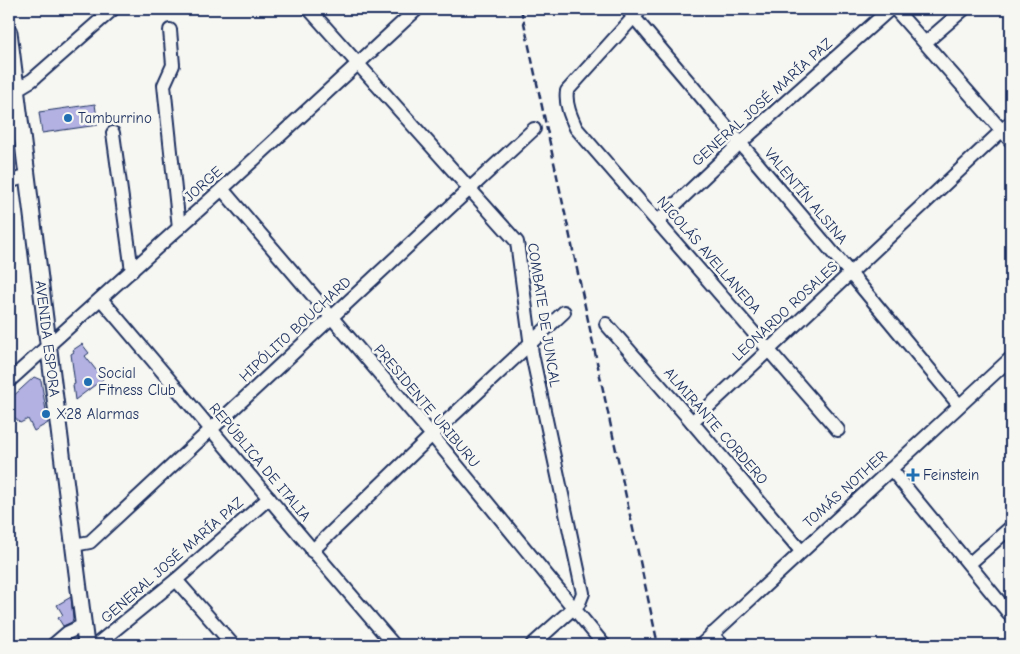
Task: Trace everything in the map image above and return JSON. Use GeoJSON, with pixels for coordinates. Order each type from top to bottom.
{"type":"FeatureCollection","features":[{"type":"Feature","properties":{"kind":"main road","name":"AVENIDA ESPORA"},"geometry":{"type":"LineString","coordinates":[[9,32],[86,645]]}},
{"type":"Feature","properties":{"kind":"street"},"geometry":{"type":"LineString","coordinates":[[17,89],[32,80],[112,9]]}},
{"type":"Feature","properties":{"kind":"street","name":"COMBATE DE JUNCAL"},"geometry":{"type":"LineString","coordinates":[[309,9],[518,242],[532,354],[583,593],[582,599],[574,608]]}},
{"type":"Feature","properties":{"kind":"street","name":"JORGE"},"geometry":{"type":"LineString","coordinates":[[9,381],[222,189],[417,9]]}},
{"type":"Feature","properties":{"kind":"street","name":"GENERAL JOSÉ MARÍA PAZ"},"geometry":{"type":"LineString","coordinates":[[658,221],[740,143],[890,9]]}},
{"type":"Feature","properties":{"kind":"street"},"geometry":{"type":"LineString","coordinates":[[895,9],[1007,126],[1011,141]]}},
{"type":"Feature","properties":{"kind":"street"},"geometry":{"type":"LineString","coordinates":[[926,42],[964,9]]}},
{"type":"Feature","properties":{"kind":"street","name":"VALENTÍN ALSINA"},"geometry":{"type":"LineString","coordinates":[[634,11],[740,143],[959,406]]}},
{"type":"Feature","properties":{"kind":"street","name":"NICOLÁS AVELLANEDA"},"geometry":{"type":"LineString","coordinates":[[634,11],[567,92],[567,102],[576,128],[769,348],[838,430]]}},
{"type":"Feature","properties":{"kind":"street"},"geometry":{"type":"LineString","coordinates":[[170,30],[173,65],[164,85],[179,228]]}},
{"type":"Feature","properties":{"kind":"street","name":"LEONARDO ROSALES"},"geometry":{"type":"LineString","coordinates":[[692,422],[1007,126]]}},
{"type":"Feature","properties":{"kind":"street","name":"HIPÓLITO BOUCHARD"},"geometry":{"type":"LineString","coordinates":[[74,545],[90,542],[534,129]]}},
{"type":"Feature","properties":{"kind":"street"},"geometry":{"type":"LineString","coordinates":[[113,133],[132,271]]}},
{"type":"Feature","properties":{"kind":"street"},"geometry":{"type":"LineString","coordinates":[[9,182],[27,176]]}},
{"type":"Feature","properties":{"kind":"street","name":"PRESIDENTE URIBURU"},"geometry":{"type":"LineString","coordinates":[[222,189],[330,318],[432,435],[604,645]]}},
{"type":"Feature","properties":{"kind":"street","name":"REPÚBLICA DE ITALIA"},"geometry":{"type":"LineString","coordinates":[[101,299],[312,551],[394,645]]}},
{"type":"Feature","properties":{"kind":"street"},"geometry":{"type":"LineString","coordinates":[[312,551],[432,435],[564,312]]}},
{"type":"Feature","properties":{"kind":"street","name":"ALMIRANTE CORDERO"},"geometry":{"type":"LineString","coordinates":[[606,324],[801,551]]}},
{"type":"Feature","properties":{"kind":"street","name":"TOMÁS NOTHER"},"geometry":{"type":"LineString","coordinates":[[701,645],[959,406],[1010,362]]}},
{"type":"Feature","properties":{"kind":"street"},"geometry":{"type":"LineString","coordinates":[[892,469],[1011,616]]}},
{"type":"Feature","properties":{"kind":"street","name":"GENERAL JOSÉ MARÍA PAZ"},"geometry":{"type":"LineString","coordinates":[[96,645],[176,580],[269,498]]}},
{"type":"Feature","properties":{"kind":"street"},"geometry":{"type":"LineString","coordinates":[[969,564],[1011,527]]}},
{"type":"Feature","properties":{"kind":"street"},"geometry":{"type":"LineString","coordinates":[[176,580],[233,645]]}},
{"type":"Feature","properties":{"kind":"street"},"geometry":{"type":"LineString","coordinates":[[532,645],[574,608]]}},
{"type":"Feature","properties":{"kind":"street"},"geometry":{"type":"LineString","coordinates":[[52,645],[66,633],[84,626]]}},
{"type":"Feature","properties":{"kind":"street"},"geometry":{"type":"LineString","coordinates":[[712,634],[722,645]]}},
{"type":"Feature","properties":{"kind":"building","name":"Tamburrino"},"geometry":{"type":"Polygon","coordinates":[[[95,104],[98,125],[42,133],[39,112],[95,104]]]}},
{"type":"Feature","properties":{"kind":"building"},"geometry":{"type":"Polygon","coordinates":[[[82,344],[89,353],[85,356],[103,379],[75,400],[71,354],[74,352],[73,350],[82,344]]]}},
{"type":"Feature","properties":{"kind":"building"},"geometry":{"type":"Polygon","coordinates":[[[34,377],[41,380],[48,423],[34,431],[28,419],[20,423],[9,411],[9,400],[34,377]]]}},
{"type":"Feature","properties":{"kind":"building"},"geometry":{"type":"Polygon","coordinates":[[[71,597],[72,622],[63,626],[58,618],[63,615],[57,605],[71,597]]]}},
{"type":"Feature","properties":{"kind":"railway"},"geometry":{"type":"LineString","coordinates":[[521,9],[658,645]]}},
{"type":"Feature","properties":{"kind":"place","name":"Tamburrino"},"geometry":{"type":"Point","coordinates":[68,118]}},
{"type":"Feature","properties":{"kind":"place","name":"Social Fitness Club"},"geometry":{"type":"Point","coordinates":[88,382]}},
{"type":"Feature","properties":{"kind":"place","name":"X28 Alarmas"},"geometry":{"type":"Point","coordinates":[46,414]}},
{"type":"Feature","properties":{"kind":"place","name":"Feinstein"},"geometry":{"type":"Point","coordinates":[913,475]}}]}
